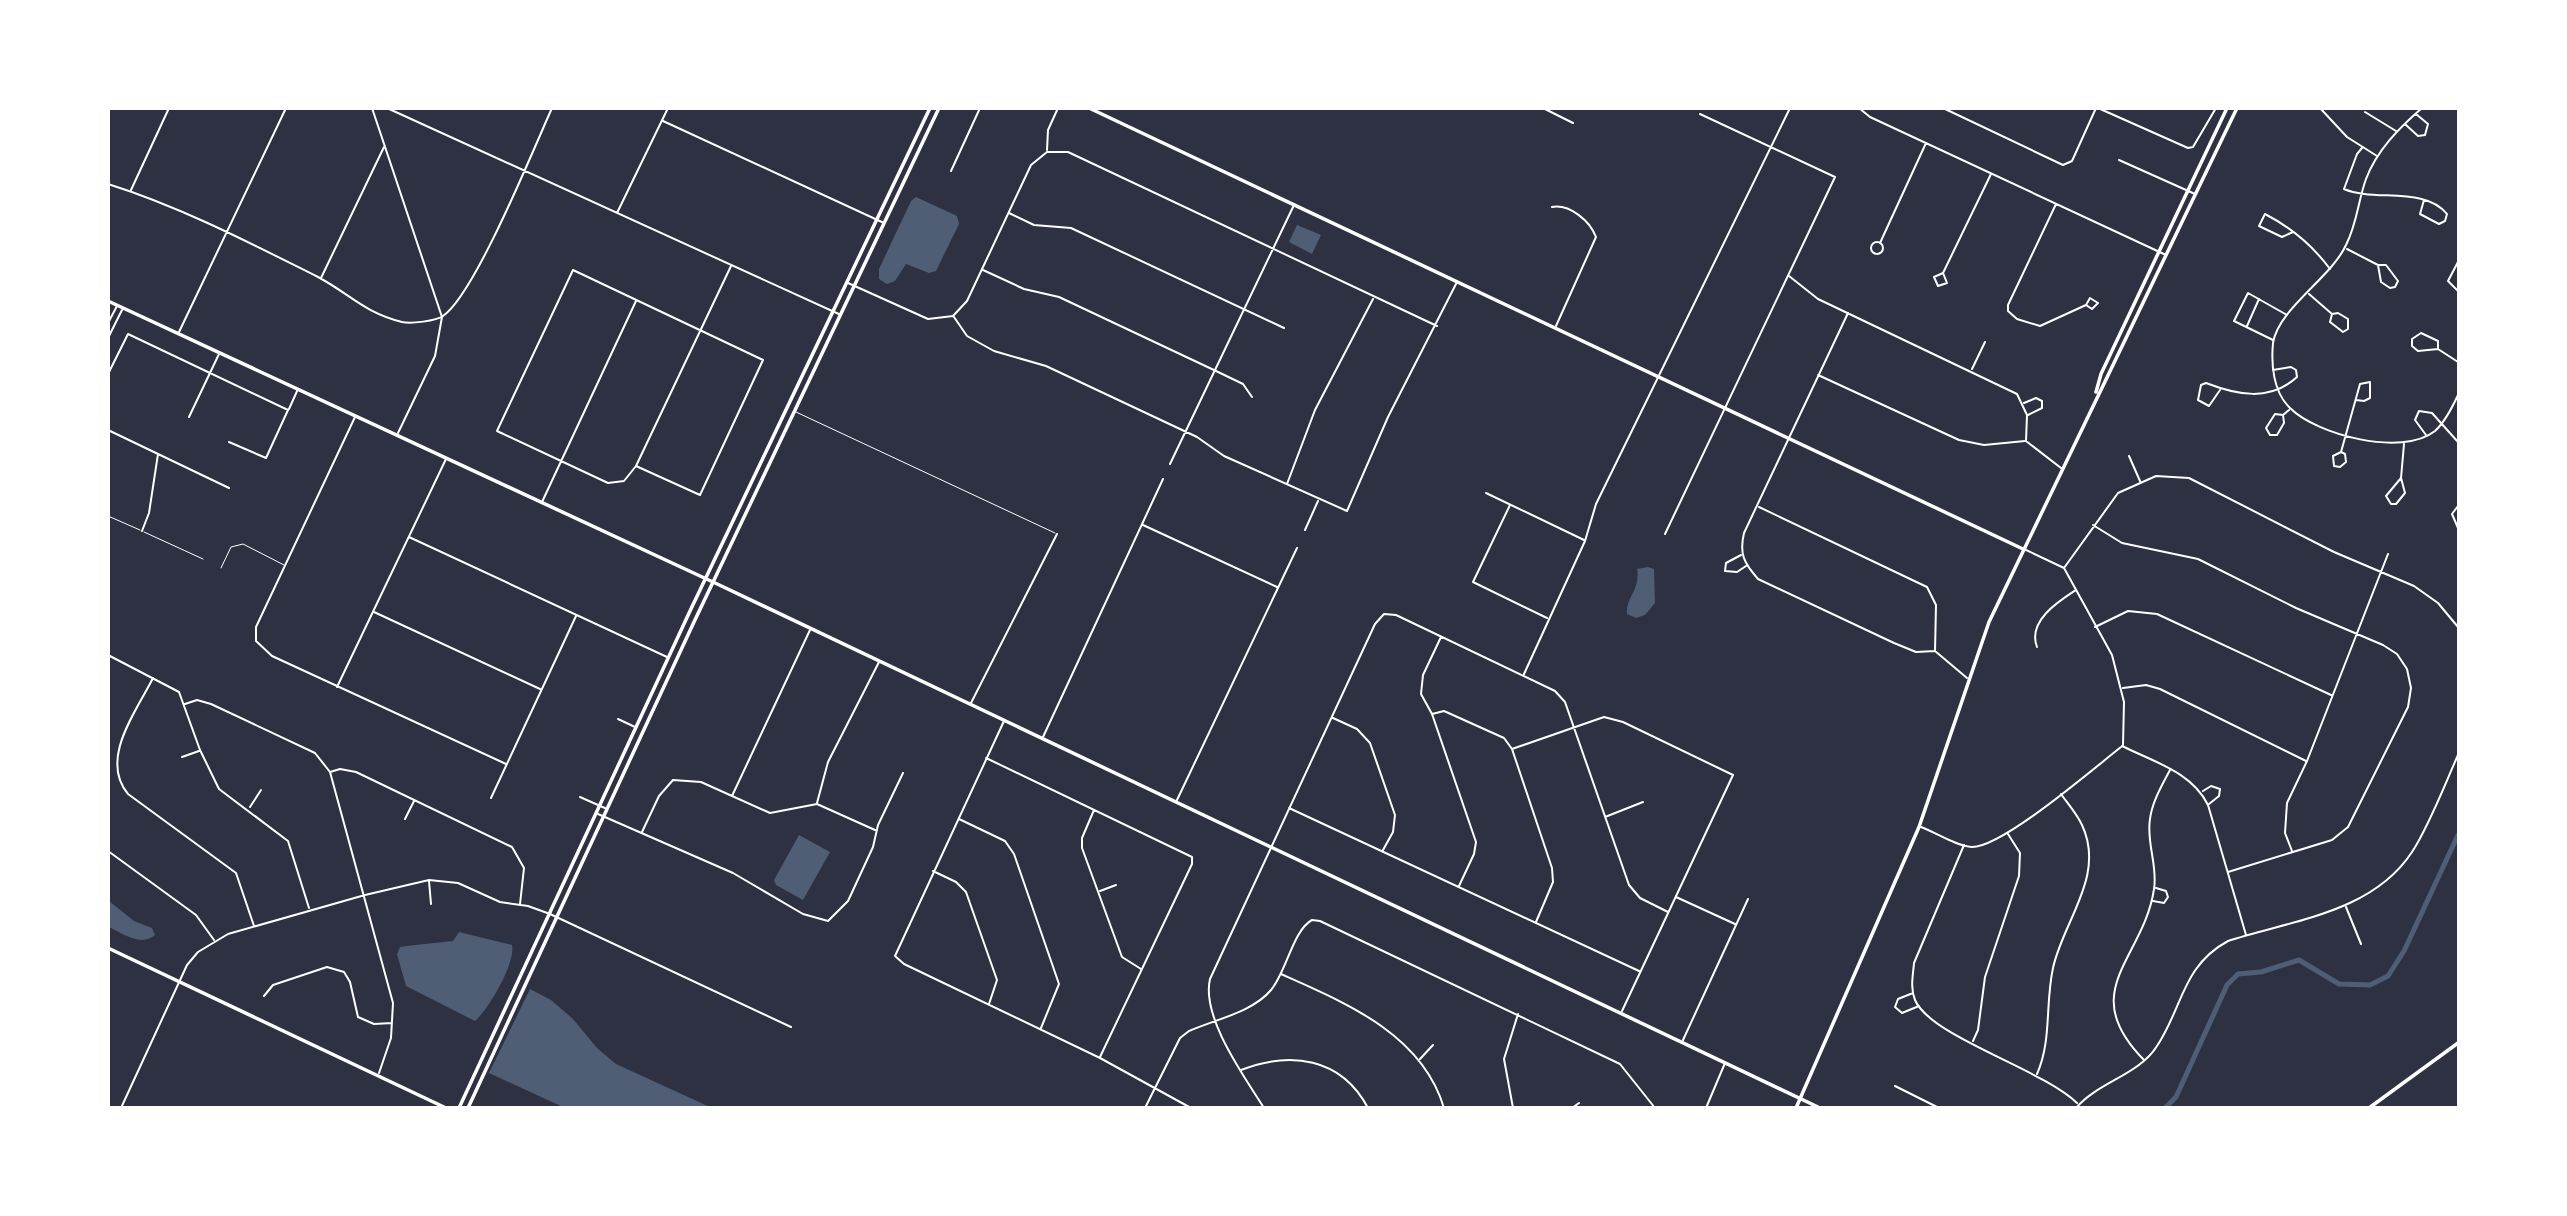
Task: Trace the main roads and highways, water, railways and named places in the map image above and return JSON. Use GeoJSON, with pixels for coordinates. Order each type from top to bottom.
{"type":"FeatureCollection","features":[{"type":"Feature","properties":{"kind":"main road"},"geometry":{"type":"LineString","coordinates":[[458,1108],[668,657],[930,108]]}},
{"type":"Feature","properties":{"kind":"main road"},"geometry":{"type":"LineString","coordinates":[[468,1108],[713,582],[939,108]]}},
{"type":"Feature","properties":{"kind":"main road"},"geometry":{"type":"LineString","coordinates":[[1090,108],[2023,548]]}},
{"type":"Feature","properties":{"kind":"main road"},"geometry":{"type":"LineString","coordinates":[[1796,1108],[1919,827],[1989,622],[2095,397],[2101,374],[2227,108]]}},
{"type":"Feature","properties":{"kind":"main road"},"geometry":{"type":"LineString","coordinates":[[2095,397],[2109,377],[2237,108]]}},
{"type":"Feature","properties":{"kind":"main road"},"geometry":{"type":"LineString","coordinates":[[108,301],[713,582],[1622,1011],[1820,1108]]}},
{"type":"Feature","properties":{"kind":"main road"},"geometry":{"type":"LineString","coordinates":[[108,948],[446,1108]]}},
{"type":"Feature","properties":{"kind":"main road"},"geometry":{"type":"LineString","coordinates":[[2369,1108],[2459,1042]]}},
{"type":"Feature","properties":{"kind":"water"},"geometry":{"type":"Polygon","coordinates":[[[916,197],[957,216],[959,224],[936,271],[929,273],[906,264],[895,281],[887,284],[879,279],[879,269],[911,201],[916,197]]]}},
{"type":"Feature","properties":{"kind":"water"},"geometry":{"type":"Polygon","coordinates":[[[1297,225],[1321,235],[1312,254],[1289,242],[1297,225]]]}},
{"type":"Feature","properties":{"kind":"water"},"geometry":{"type":"Polygon","coordinates":[[[1637,569],[1654,569],[1655,603],[1645,615],[1636,618],[1627,614],[1628,603],[1637,582],[1637,569]]]}},
{"type":"Feature","properties":{"kind":"water"},"geometry":{"type":"Polygon","coordinates":[[[799,835],[830,852],[803,900],[776,885],[774,880],[799,835]]]}},
{"type":"Feature","properties":{"kind":"water"},"geometry":{"type":"Polygon","coordinates":[[[109,901],[134,921],[152,928],[155,935],[138,940],[109,927],[109,901]]]}},
{"type":"Feature","properties":{"kind":"water"},"geometry":{"type":"Polygon","coordinates":[[[459,932],[512,945],[510,962],[500,985],[475,1021],[406,986],[397,954],[400,947],[453,941],[459,932]]]}},
{"type":"Feature","properties":{"kind":"water"},"geometry":{"type":"Polygon","coordinates":[[[530,989],[551,1000],[573,1019],[597,1048],[616,1064],[710,1107],[563,1107],[489,1073],[530,989]]]}},
{"type":"Feature","properties":{"kind":"waterway"},"geometry":{"type":"LineString","coordinates":[[2165,1108],[2176,1097],[2227,985],[2238,974],[2261,972],[2299,960],[2339,984],[2370,985],[2388,976],[2404,951],[2458,835]]}}]}
